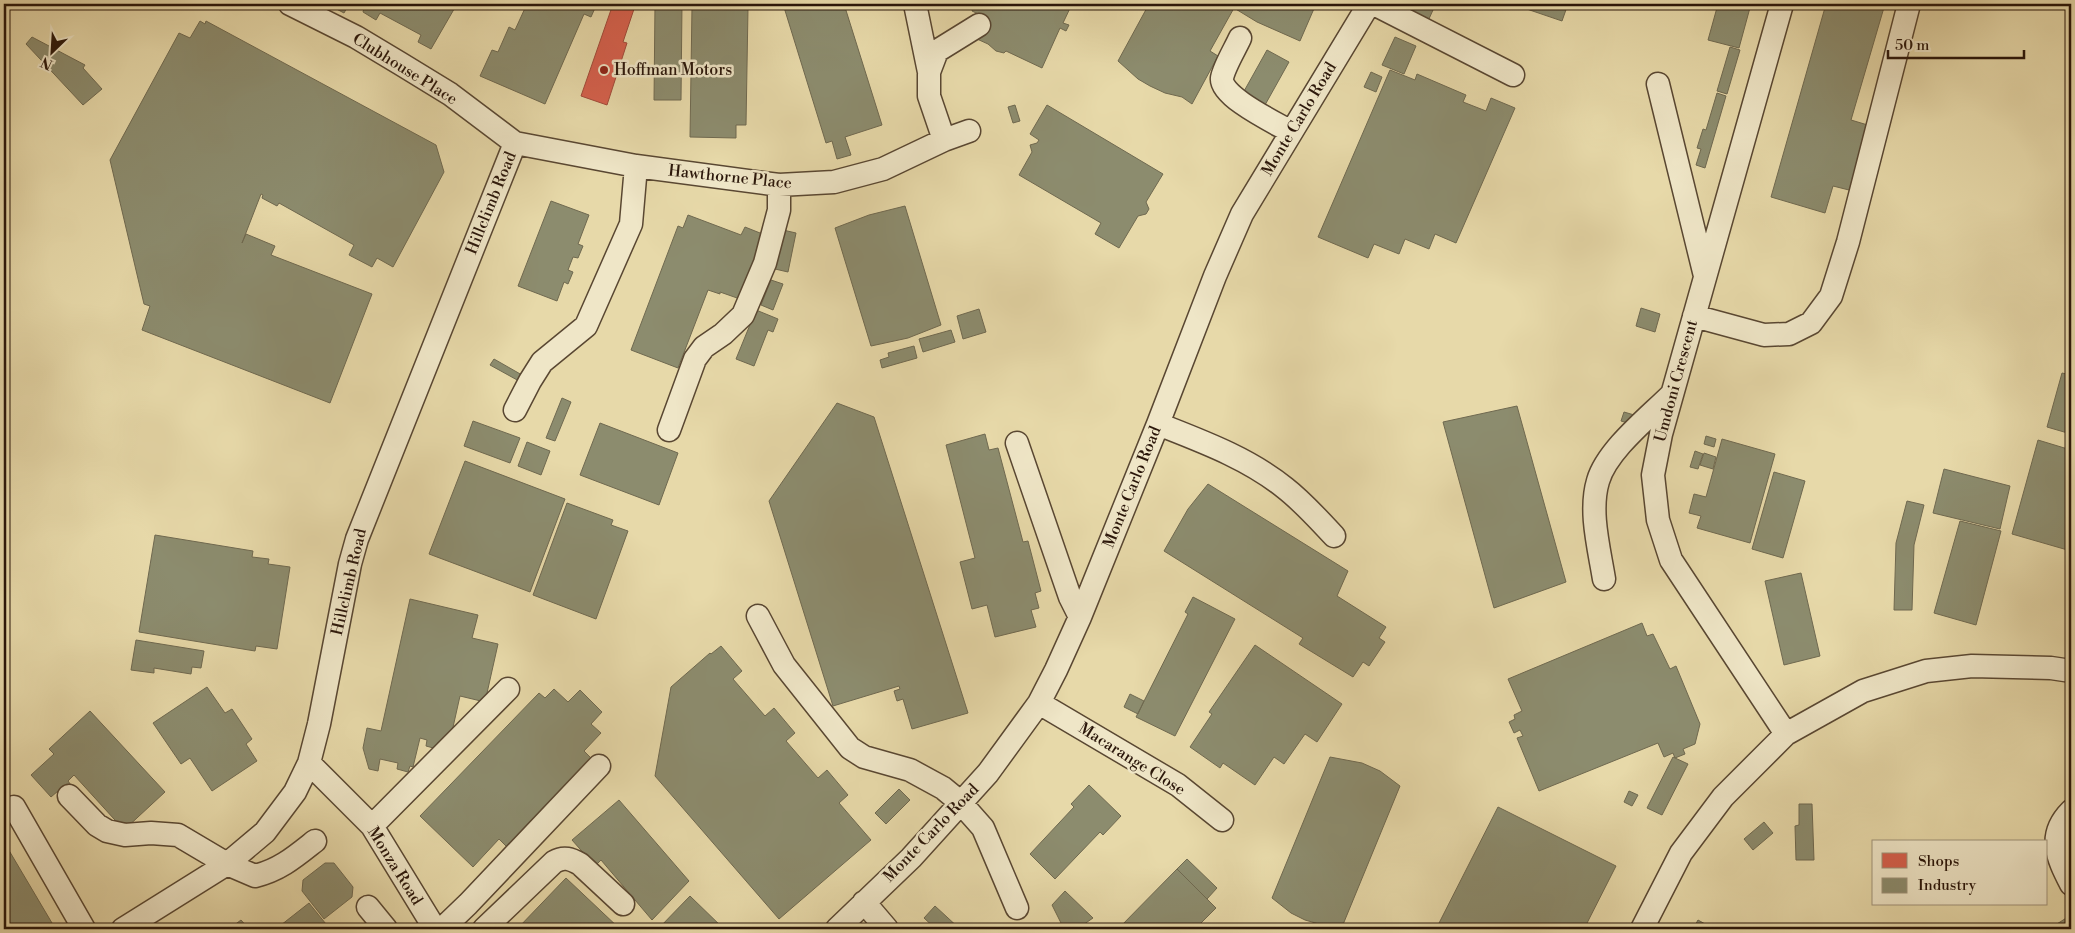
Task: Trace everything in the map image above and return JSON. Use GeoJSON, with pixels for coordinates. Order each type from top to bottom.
{"type":"FeatureCollection","features":[{"type":"Feature","properties":{"kind":"street","name":"Clubhouse Place"},"geometry":{"type":"LineString","coordinates":[[290,4],[401,64],[450,94],[515,143]]}},
{"type":"Feature","properties":{"kind":"street"},"geometry":{"type":"LineString","coordinates":[[915,4],[929,72],[929,96],[944,140]]}},
{"type":"Feature","properties":{"kind":"street","name":"Monte Carlo Road"},"geometry":{"type":"LineString","coordinates":[[837,929],[911,858],[988,773],[1039,703],[1080,617],[1215,276],[1242,214],[1369,4]]}},
{"type":"Feature","properties":{"kind":"street"},"geometry":{"type":"LineString","coordinates":[[1374,4],[1513,75]]}},
{"type":"Feature","properties":{"kind":"street","name":"Umdoni Crescent"},"geometry":{"type":"LineString","coordinates":[[1782,4],[1672,393],[1661,434],[1654,475],[1658,520],[1671,560],[1786,734]]}},
{"type":"Feature","properties":{"kind":"street"},"geometry":{"type":"LineString","coordinates":[[1694,316],[1764,335],[1789,334],[1811,322],[1831,296],[1848,242],[1909,4]]}},
{"type":"Feature","properties":{"kind":"street"},"geometry":{"type":"LineString","coordinates":[[929,72],[937,51],[979,25]]}},
{"type":"Feature","properties":{"kind":"street"},"geometry":{"type":"LineString","coordinates":[[1240,38],[1222,78],[1224,88],[1244,105],[1291,132]]}},
{"type":"Feature","properties":{"kind":"street"},"geometry":{"type":"LineString","coordinates":[[1658,84],[1705,277]]}},
{"type":"Feature","properties":{"kind":"street","name":"Hawthorne Place"},"geometry":{"type":"LineString","coordinates":[[515,143],[636,166],[779,185],[834,182],[883,169],[944,140],[969,131]]}},
{"type":"Feature","properties":{"kind":"street","name":"Hillclimb Road"},"geometry":{"type":"LineString","coordinates":[[123,929],[227,864],[265,832],[296,792],[309,762],[333,659],[350,564],[357,539],[515,143]]}},
{"type":"Feature","properties":{"kind":"street"},"geometry":{"type":"LineString","coordinates":[[514,410],[542,362],[586,326],[631,224],[636,166]]}},
{"type":"Feature","properties":{"kind":"street"},"geometry":{"type":"LineString","coordinates":[[669,430],[695,359],[704,347],[723,334],[743,315],[765,263],[779,210],[779,185]]}},
{"type":"Feature","properties":{"kind":"street"},"geometry":{"type":"LineString","coordinates":[[1604,579],[1596,520],[1598,482],[1603,468],[1614,451],[1672,393]]}},
{"type":"Feature","properties":{"kind":"street"},"geometry":{"type":"LineString","coordinates":[[1158,424],[1216,448],[1261,471],[1284,487],[1302,503],[1334,536]]}},
{"type":"Feature","properties":{"kind":"street"},"geometry":{"type":"LineString","coordinates":[[1017,443],[1070,597],[1080,617]]}},
{"type":"Feature","properties":{"kind":"street"},"geometry":{"type":"LineString","coordinates":[[758,616],[784,666],[850,748],[864,757],[910,770],[943,788],[960,802],[983,828],[1017,908]]}},
{"type":"Feature","properties":{"kind":"street"},"geometry":{"type":"LineString","coordinates":[[1642,929],[1681,853],[1723,797],[1786,734],[1863,691],[1926,671],[1972,666],[2051,668],[2071,672]]}},
{"type":"Feature","properties":{"kind":"street"},"geometry":{"type":"LineString","coordinates":[[372,826],[508,689]]}},
{"type":"Feature","properties":{"kind":"street","name":"Macarange Close"},"geometry":{"type":"LineString","coordinates":[[1039,703],[1178,785],[1222,820]]}},
{"type":"Feature","properties":{"kind":"street","name":"Monza Road"},"geometry":{"type":"LineString","coordinates":[[309,762],[372,826],[435,929]]}},
{"type":"Feature","properties":{"kind":"street"},"geometry":{"type":"LineString","coordinates":[[442,929],[599,766]]}},
{"type":"Feature","properties":{"kind":"street"},"geometry":{"type":"LineString","coordinates":[[69,796],[96,825],[107,832],[125,835],[150,833],[178,834],[227,864],[255,876],[266,874],[287,864],[315,841]]}},
{"type":"Feature","properties":{"kind":"street"},"geometry":{"type":"LineString","coordinates":[[14,807],[84,929]]}},
{"type":"Feature","properties":{"kind":"street"},"geometry":{"type":"LineString","coordinates":[[2071,811],[2061,820],[2056,843],[2057,855],[2071,884]]}},
{"type":"Feature","properties":{"kind":"street"},"geometry":{"type":"LineString","coordinates":[[484,929],[554,862],[564,858],[580,864],[623,904]]}},
{"type":"Feature","properties":{"kind":"street"},"geometry":{"type":"LineString","coordinates":[[864,902],[887,929]]}},
{"type":"Feature","properties":{"kind":"street"},"geometry":{"type":"LineString","coordinates":[[368,907],[386,929]]}},
{"type":"Feature","properties":{"kind":"building: Shops","name":"Hoffman Motors"},"geometry":{"type":"Polygon","coordinates":[[[613,4],[635,6],[623,42],[627,43],[607,105],[581,96],[613,4]]]}},
{"type":"Feature","properties":{"kind":"building: Industry"},"geometry":{"type":"Polygon","coordinates":[[[327,4],[349,4],[344,13],[327,4]]]}},
{"type":"Feature","properties":{"kind":"building: Industry"},"geometry":{"type":"Polygon","coordinates":[[[365,4],[457,4],[431,49],[418,42],[421,35],[380,13],[376,20],[363,12],[365,4]]]}},
{"type":"Feature","properties":{"kind":"building: Industry"},"geometry":{"type":"Polygon","coordinates":[[[532,4],[589,4],[595,8],[591,17],[584,14],[545,104],[480,76],[492,50],[498,52],[509,27],[515,30],[526,6],[531,8],[532,4]]]}},
{"type":"Feature","properties":{"kind":"building: Industry"},"geometry":{"type":"Polygon","coordinates":[[[655,4],[682,4],[681,100],[654,100],[655,4]]]}},
{"type":"Feature","properties":{"kind":"building: Industry"},"geometry":{"type":"Polygon","coordinates":[[[783,4],[844,4],[882,125],[845,137],[851,155],[837,159],[832,141],[826,143],[783,4]]]}},
{"type":"Feature","properties":{"kind":"building: Industry"},"geometry":{"type":"Polygon","coordinates":[[[965,4],[1072,4],[1063,23],[1069,25],[1066,31],[1060,28],[1042,68],[1006,51],[1004,53],[996,51],[988,44],[977,39],[987,18],[972,11],[973,8],[965,4]]]}},
{"type":"Feature","properties":{"kind":"building: Industry"},"geometry":{"type":"Polygon","coordinates":[[[1149,4],[1316,4],[1300,41],[1257,22],[1234,8],[1210,51],[1218,56],[1192,104],[1182,97],[1165,93],[1150,86],[1138,79],[1118,61],[1149,4]]]}},
{"type":"Feature","properties":{"kind":"building: Industry"},"geometry":{"type":"Polygon","coordinates":[[[1408,4],[1419,4],[1433,10],[1428,21],[1405,11],[1408,4]]]}},
{"type":"Feature","properties":{"kind":"building: Industry"},"geometry":{"type":"Polygon","coordinates":[[[1512,4],[1568,4],[1562,21],[1512,4]]]}},
{"type":"Feature","properties":{"kind":"building: Industry"},"geometry":{"type":"Polygon","coordinates":[[[1718,4],[1751,4],[1739,48],[1708,40],[1718,4]]]}},
{"type":"Feature","properties":{"kind":"building: Industry"},"geometry":{"type":"Polygon","coordinates":[[[1826,4],[1885,4],[1851,120],[1871,126],[1853,191],[1833,186],[1825,213],[1771,197],[1826,4]]]}},
{"type":"Feature","properties":{"kind":"building: Industry"},"geometry":{"type":"Polygon","coordinates":[[[692,7],[748,8],[746,125],[736,125],[736,138],[690,137],[692,7]]]}},
{"type":"Feature","properties":{"kind":"building: Industry"},"geometry":{"type":"Polygon","coordinates":[[[200,21],[205,24],[206,21],[436,145],[444,172],[393,267],[377,258],[372,267],[349,255],[354,245],[279,203],[277,206],[262,198],[263,195],[261,194],[242,243],[246,234],[275,246],[271,255],[372,294],[330,403],[142,330],[150,306],[144,304],[110,160],[179,33],[190,38],[200,21]]]}},
{"type":"Feature","properties":{"kind":"building: Industry"},"geometry":{"type":"Polygon","coordinates":[[[32,37],[85,65],[83,68],[102,89],[83,105],[26,44],[32,37]]]}},
{"type":"Feature","properties":{"kind":"building: Industry"},"geometry":{"type":"Polygon","coordinates":[[[1395,37],[1416,46],[1404,74],[1382,65],[1395,37]]]}},
{"type":"Feature","properties":{"kind":"building: Industry"},"geometry":{"type":"Polygon","coordinates":[[[1730,47],[1740,50],[1727,94],[1717,91],[1730,47]]]}},
{"type":"Feature","properties":{"kind":"building: Industry"},"geometry":{"type":"Polygon","coordinates":[[[1267,50],[1289,62],[1265,105],[1243,93],[1267,50]]]}},
{"type":"Feature","properties":{"kind":"building: Industry"},"geometry":{"type":"Polygon","coordinates":[[[1390,70],[1415,80],[1417,74],[1466,95],[1463,102],[1486,111],[1491,98],[1515,108],[1456,243],[1435,234],[1429,249],[1405,239],[1399,254],[1374,244],[1368,258],[1318,237],[1390,70]]]}},
{"type":"Feature","properties":{"kind":"building: Industry"},"geometry":{"type":"Polygon","coordinates":[[[1371,72],[1382,77],[1376,92],[1364,87],[1371,72]]]}},
{"type":"Feature","properties":{"kind":"building: Industry"},"geometry":{"type":"Polygon","coordinates":[[[1717,93],[1726,96],[1705,168],[1696,165],[1701,149],[1697,148],[1703,129],[1706,130],[1717,93]]]}},
{"type":"Feature","properties":{"kind":"building: Industry"},"geometry":{"type":"Polygon","coordinates":[[[1015,105],[1020,121],[1013,123],[1008,107],[1015,105]]]}},
{"type":"Feature","properties":{"kind":"building: Industry"},"geometry":{"type":"Polygon","coordinates":[[[1047,105],[1163,174],[1146,202],[1149,209],[1146,214],[1138,216],[1119,248],[1095,234],[1101,223],[1019,175],[1032,152],[1030,145],[1037,143],[1039,140],[1030,134],[1047,105]]]}},
{"type":"Feature","properties":{"kind":"building: Industry"},"geometry":{"type":"Polygon","coordinates":[[[551,201],[589,215],[578,244],[583,246],[578,258],[573,257],[568,270],[573,272],[568,284],[564,282],[557,301],[518,286],[551,201]]]}},
{"type":"Feature","properties":{"kind":"building: Industry"},"geometry":{"type":"Polygon","coordinates":[[[905,206],[941,325],[908,338],[871,346],[835,228],[869,215],[905,206]]]}},
{"type":"Feature","properties":{"kind":"building: Industry"},"geometry":{"type":"Polygon","coordinates":[[[688,215],[741,235],[745,227],[765,235],[740,299],[708,290],[678,368],[631,350],[678,226],[683,228],[688,215]]]}},
{"type":"Feature","properties":{"kind":"building: Industry"},"geometry":{"type":"Polygon","coordinates":[[[783,230],[796,233],[788,272],[775,269],[783,230]]]}},
{"type":"Feature","properties":{"kind":"building: Industry"},"geometry":{"type":"Polygon","coordinates":[[[771,280],[783,284],[773,310],[761,305],[771,280]]]}},
{"type":"Feature","properties":{"kind":"building: Industry"},"geometry":{"type":"Polygon","coordinates":[[[1641,308],[1660,314],[1655,332],[1636,326],[1641,308]]]}},
{"type":"Feature","properties":{"kind":"building: Industry"},"geometry":{"type":"Polygon","coordinates":[[[979,309],[986,332],[963,339],[957,316],[979,309]]]}},
{"type":"Feature","properties":{"kind":"building: Industry"},"geometry":{"type":"Polygon","coordinates":[[[756,310],[778,319],[773,332],[768,330],[754,366],[736,359],[756,310]]]}},
{"type":"Feature","properties":{"kind":"building: Industry"},"geometry":{"type":"Polygon","coordinates":[[[951,330],[955,342],[923,352],[919,339],[951,330]]]}},
{"type":"Feature","properties":{"kind":"building: Industry"},"geometry":{"type":"Polygon","coordinates":[[[914,346],[917,358],[882,368],[880,360],[889,357],[888,353],[914,346]]]}},
{"type":"Feature","properties":{"kind":"building: Industry"},"geometry":{"type":"Polygon","coordinates":[[[494,359],[522,375],[519,381],[490,365],[494,359]]]}},
{"type":"Feature","properties":{"kind":"building: Industry"},"geometry":{"type":"Polygon","coordinates":[[[2062,373],[2071,375],[2071,434],[2047,427],[2062,373]]]}},
{"type":"Feature","properties":{"kind":"building: Industry"},"geometry":{"type":"Polygon","coordinates":[[[562,398],[571,402],[555,441],[546,438],[562,398]]]}},
{"type":"Feature","properties":{"kind":"building: Industry"},"geometry":{"type":"Polygon","coordinates":[[[837,403],[874,417],[968,713],[912,729],[903,699],[897,701],[894,691],[900,689],[899,686],[833,706],[769,501],[837,403]]]}},
{"type":"Feature","properties":{"kind":"building: Industry"},"geometry":{"type":"Polygon","coordinates":[[[1517,406],[1566,582],[1494,608],[1443,422],[1517,406]]]}},
{"type":"Feature","properties":{"kind":"building: Industry"},"geometry":{"type":"Polygon","coordinates":[[[1624,412],[1641,417],[1638,426],[1621,421],[1624,412]]]}},
{"type":"Feature","properties":{"kind":"building: Industry"},"geometry":{"type":"Polygon","coordinates":[[[473,421],[520,438],[510,463],[464,446],[473,421]]]}},
{"type":"Feature","properties":{"kind":"building: Industry"},"geometry":{"type":"Polygon","coordinates":[[[600,423],[678,453],[659,505],[580,475],[600,423]]]}},
{"type":"Feature","properties":{"kind":"building: Industry"},"geometry":{"type":"Polygon","coordinates":[[[985,434],[989,450],[998,448],[1023,542],[1028,541],[1041,591],[1035,593],[1039,608],[1031,610],[1036,627],[995,637],[987,605],[972,609],[960,562],[975,558],[946,445],[985,434]]]}},
{"type":"Feature","properties":{"kind":"building: Industry"},"geometry":{"type":"Polygon","coordinates":[[[1706,436],[1716,439],[1714,447],[1704,444],[1706,436]]]}},
{"type":"Feature","properties":{"kind":"building: Industry"},"geometry":{"type":"Polygon","coordinates":[[[1722,439],[1775,454],[1750,543],[1697,528],[1701,516],[1689,513],[1694,494],[1706,497],[1722,439]]]}},
{"type":"Feature","properties":{"kind":"building: Industry"},"geometry":{"type":"Polygon","coordinates":[[[2038,440],[2071,450],[2071,551],[2012,534],[2038,440]]]}},
{"type":"Feature","properties":{"kind":"building: Industry"},"geometry":{"type":"Polygon","coordinates":[[[527,442],[550,451],[541,475],[518,466],[527,442]]]}},
{"type":"Feature","properties":{"kind":"building: Industry"},"geometry":{"type":"Polygon","coordinates":[[[1695,451],[1703,454],[1698,469],[1690,467],[1695,451]]]}},
{"type":"Feature","properties":{"kind":"building: Industry"},"geometry":{"type":"Polygon","coordinates":[[[1704,453],[1716,457],[1713,469],[1700,465],[1704,453]]]}},
{"type":"Feature","properties":{"kind":"building: Industry"},"geometry":{"type":"Polygon","coordinates":[[[465,461],[565,499],[530,592],[429,554],[465,461]]]}},
{"type":"Feature","properties":{"kind":"building: Industry"},"geometry":{"type":"Polygon","coordinates":[[[1944,469],[2010,486],[2000,529],[1933,513],[1944,469]]]}},
{"type":"Feature","properties":{"kind":"building: Industry"},"geometry":{"type":"Polygon","coordinates":[[[1774,472],[1805,481],[1783,558],[1752,549],[1774,472]]]}},
{"type":"Feature","properties":{"kind":"building: Industry"},"geometry":{"type":"Polygon","coordinates":[[[1208,484],[1348,571],[1337,596],[1386,627],[1379,638],[1385,642],[1369,666],[1363,662],[1353,677],[1299,644],[1303,638],[1164,551],[1188,509],[1208,484]]]}},
{"type":"Feature","properties":{"kind":"building: Industry"},"geometry":{"type":"Polygon","coordinates":[[[1907,501],[1924,505],[1914,545],[1912,610],[1894,610],[1896,543],[1907,501]]]}},
{"type":"Feature","properties":{"kind":"building: Industry"},"geometry":{"type":"Polygon","coordinates":[[[567,503],[613,520],[611,525],[628,531],[596,619],[533,595],[567,503]]]}},
{"type":"Feature","properties":{"kind":"building: Industry"},"geometry":{"type":"Polygon","coordinates":[[[1960,521],[2001,531],[1976,625],[1934,613],[1960,521]]]}},
{"type":"Feature","properties":{"kind":"building: Industry"},"geometry":{"type":"Polygon","coordinates":[[[155,535],[253,551],[252,557],[269,559],[268,564],[290,567],[277,649],[256,646],[255,651],[139,632],[155,535]]]}},
{"type":"Feature","properties":{"kind":"building: Industry"},"geometry":{"type":"Polygon","coordinates":[[[1801,573],[1820,656],[1784,665],[1765,581],[1801,573]]]}},
{"type":"Feature","properties":{"kind":"building: Industry"},"geometry":{"type":"Polygon","coordinates":[[[1193,597],[1235,619],[1175,736],[1136,717],[1188,614],[1185,612],[1193,597]]]}},
{"type":"Feature","properties":{"kind":"building: Industry"},"geometry":{"type":"Polygon","coordinates":[[[410,599],[478,615],[472,638],[498,644],[485,702],[460,696],[449,745],[438,742],[437,749],[426,746],[427,740],[420,738],[413,767],[410,766],[408,772],[397,769],[398,763],[380,759],[378,771],[369,769],[363,748],[367,728],[381,731],[410,599]]]}},
{"type":"Feature","properties":{"kind":"building: Industry"},"geometry":{"type":"Polygon","coordinates":[[[1642,623],[1647,636],[1653,634],[1670,669],[1676,666],[1700,724],[1695,744],[1683,749],[1685,754],[1675,758],[1673,753],[1664,757],[1658,743],[1539,791],[1517,738],[1523,736],[1520,730],[1514,733],[1509,722],[1515,719],[1514,715],[1522,711],[1508,679],[1642,623]]]}},
{"type":"Feature","properties":{"kind":"building: Industry"},"geometry":{"type":"Polygon","coordinates":[[[136,640],[204,651],[201,668],[192,667],[191,674],[154,668],[154,673],[131,670],[136,640]]]}},
{"type":"Feature","properties":{"kind":"building: Industry"},"geometry":{"type":"Polygon","coordinates":[[[1255,645],[1342,704],[1317,742],[1305,734],[1284,764],[1274,757],[1255,785],[1223,763],[1220,768],[1190,747],[1212,714],[1209,712],[1255,645]]]}},
{"type":"Feature","properties":{"kind":"building: Industry"},"geometry":{"type":"Polygon","coordinates":[[[721,646],[742,671],[733,679],[765,716],[774,708],[795,733],[786,741],[818,778],[827,770],[848,795],[839,803],[871,840],[779,919],[655,776],[671,687],[710,653],[721,646]]]}},
{"type":"Feature","properties":{"kind":"building: Industry"},"geometry":{"type":"Polygon","coordinates":[[[207,687],[225,713],[232,709],[252,739],[246,744],[257,761],[212,791],[190,758],[181,764],[153,723],[207,687]]]}},
{"type":"Feature","properties":{"kind":"building: Industry"},"geometry":{"type":"Polygon","coordinates":[[[554,689],[568,702],[580,690],[602,712],[591,724],[601,733],[584,751],[592,759],[507,847],[499,839],[473,867],[420,816],[539,693],[545,698],[554,689]]]}},
{"type":"Feature","properties":{"kind":"building: Industry"},"geometry":{"type":"Polygon","coordinates":[[[1130,694],[1144,701],[1138,714],[1124,707],[1130,694]]]}},
{"type":"Feature","properties":{"kind":"building: Industry"},"geometry":{"type":"Polygon","coordinates":[[[90,711],[165,792],[124,830],[74,775],[68,781],[71,785],[61,794],[58,791],[51,797],[31,775],[54,754],[49,749],[90,711]]]}},
{"type":"Feature","properties":{"kind":"building: Industry"},"geometry":{"type":"Polygon","coordinates":[[[1330,757],[1362,763],[1380,771],[1400,786],[1342,927],[1305,920],[1291,913],[1272,898],[1330,757]]]}},
{"type":"Feature","properties":{"kind":"building: Industry"},"geometry":{"type":"Polygon","coordinates":[[[1673,757],[1688,764],[1662,815],[1647,808],[1673,757]]]}},
{"type":"Feature","properties":{"kind":"building: Industry"},"geometry":{"type":"Polygon","coordinates":[[[1089,785],[1121,816],[1103,835],[1100,832],[1055,879],[1030,854],[1074,807],[1071,804],[1089,785]]]}},
{"type":"Feature","properties":{"kind":"building: Industry"},"geometry":{"type":"Polygon","coordinates":[[[899,789],[910,800],[886,824],[875,813],[899,789]]]}},
{"type":"Feature","properties":{"kind":"building: Industry"},"geometry":{"type":"Polygon","coordinates":[[[1629,791],[1638,795],[1632,806],[1624,802],[1629,791]]]}},
{"type":"Feature","properties":{"kind":"building: Industry"},"geometry":{"type":"Polygon","coordinates":[[[619,800],[689,881],[652,920],[601,860],[595,866],[572,840],[619,800]]]}},
{"type":"Feature","properties":{"kind":"building: Industry"},"geometry":{"type":"Polygon","coordinates":[[[1799,804],[1812,804],[1814,860],[1796,860],[1795,826],[1799,825],[1799,804]]]}},
{"type":"Feature","properties":{"kind":"building: Industry"},"geometry":{"type":"Polygon","coordinates":[[[1498,807],[1616,866],[1584,929],[1436,929],[1498,807]]]}},
{"type":"Feature","properties":{"kind":"building: Industry"},"geometry":{"type":"Polygon","coordinates":[[[1764,822],[1773,833],[1753,850],[1744,839],[1764,822]]]}},
{"type":"Feature","properties":{"kind":"building: Industry"},"geometry":{"type":"Polygon","coordinates":[[[4,842],[52,923],[40,929],[4,929],[4,842]]]}},
{"type":"Feature","properties":{"kind":"building: Industry"},"geometry":{"type":"Polygon","coordinates":[[[1187,859],[1217,888],[1207,899],[1177,869],[1187,859]]]}},
{"type":"Feature","properties":{"kind":"building: Industry"},"geometry":{"type":"Polygon","coordinates":[[[325,863],[334,863],[353,887],[352,897],[324,919],[302,891],[303,880],[325,863]]]}},
{"type":"Feature","properties":{"kind":"building: Industry"},"geometry":{"type":"Polygon","coordinates":[[[1177,869],[1216,908],[1195,929],[1118,929],[1177,869]]]}},
{"type":"Feature","properties":{"kind":"building: Industry"},"geometry":{"type":"Polygon","coordinates":[[[566,878],[620,929],[518,928],[566,878]]]}},
{"type":"Feature","properties":{"kind":"building: Industry"},"geometry":{"type":"Polygon","coordinates":[[[1065,891],[1093,918],[1077,929],[1064,929],[1052,905],[1065,891]]]}},
{"type":"Feature","properties":{"kind":"building: Industry"},"geometry":{"type":"Polygon","coordinates":[[[690,896],[724,929],[658,929],[690,896]]]}},
{"type":"Feature","properties":{"kind":"building: Industry"},"geometry":{"type":"Polygon","coordinates":[[[309,903],[330,929],[284,929],[281,925],[309,903]]]}},
{"type":"Feature","properties":{"kind":"building: Industry"},"geometry":{"type":"Polygon","coordinates":[[[935,906],[960,929],[936,929],[924,918],[935,906]]]}},
{"type":"Feature","properties":{"kind":"building: Industry"},"geometry":{"type":"Polygon","coordinates":[[[2071,915],[2071,929],[2049,929],[2071,915]]]}},
{"type":"Feature","properties":{"kind":"building: Industry"},"geometry":{"type":"Polygon","coordinates":[[[241,920],[249,929],[229,929],[241,920]]]}},
{"type":"Feature","properties":{"kind":"building: Industry"},"geometry":{"type":"Polygon","coordinates":[[[1698,920],[1714,929],[1693,929],[1698,920]]]}},
{"type":"Feature","properties":{"kind":"place","name":"Hoffman Motors"},"geometry":{"type":"Point","coordinates":[604,70]}}]}
